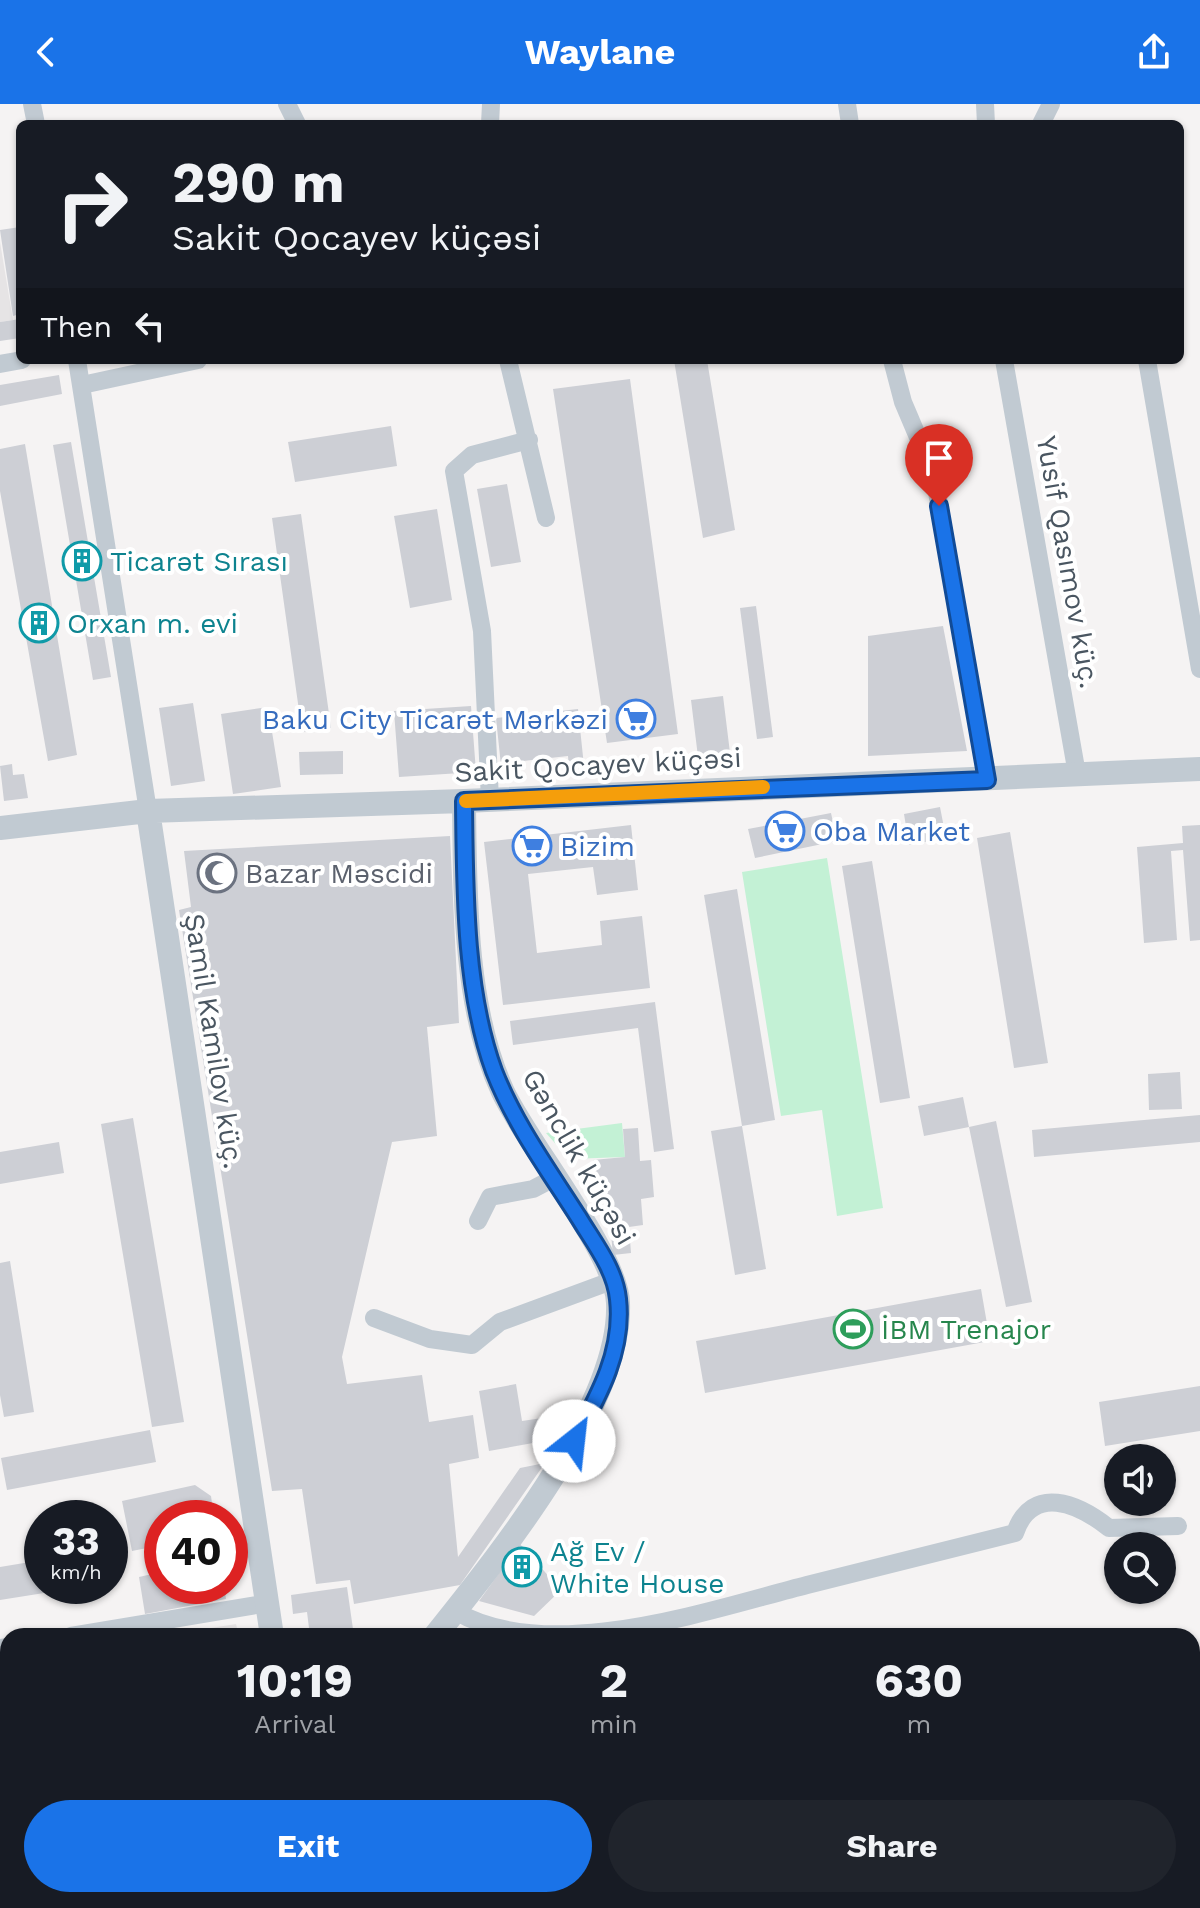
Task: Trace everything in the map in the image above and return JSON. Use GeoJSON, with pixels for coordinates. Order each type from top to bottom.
{"type":"FeatureCollection","features":[{"type":"Feature","properties":{"kind":"street","name":"Şamil Kamilov küç."},"geometry":{"type":"LineString","coordinates":[[78,364],[271,1628]]}},
{"type":"Feature","properties":{"kind":"street"},"geometry":{"type":"LineString","coordinates":[[82,385],[179,364]]}},
{"type":"Feature","properties":{"kind":"street"},"geometry":{"type":"LineString","coordinates":[[509,364],[546,518]]}},
{"type":"Feature","properties":{"kind":"street"},"geometry":{"type":"LineString","coordinates":[[893,364],[903,402],[934,475],[987,780]]}},
{"type":"Feature","properties":{"kind":"street","name":"Yusif Qasımov küç."},"geometry":{"type":"LineString","coordinates":[[1005,364],[1077,774]]}},
{"type":"Feature","properties":{"kind":"street"},"geometry":{"type":"LineString","coordinates":[[1148,364],[1200,669]]}},
{"type":"Feature","properties":{"kind":"street"},"geometry":{"type":"LineString","coordinates":[[490,800],[482,631],[454,471],[472,455],[529,440]]}},
{"type":"Feature","properties":{"kind":"street","name":"Sakit Qocayev küçəsi"},"geometry":{"type":"LineString","coordinates":[[0,828],[148,811],[490,800],[1200,769]]}},
{"type":"Feature","properties":{"kind":"street","name":"Gənclik küçəsi"},"geometry":{"type":"LineString","coordinates":[[441,1628],[544,1487],[596,1401],[607,1377],[617,1332],[619,1303],[614,1280],[504,1094],[485,1040],[468,925],[464,801]]}},
{"type":"Feature","properties":{"kind":"street"},"geometry":{"type":"LineString","coordinates":[[478,1221],[490,1197],[533,1189],[554,1178]]}},
{"type":"Feature","properties":{"kind":"street"},"geometry":{"type":"LineString","coordinates":[[374,1318],[404,1331],[466,1346],[478,1342],[488,1329],[500,1322],[614,1280]]}},
{"type":"Feature","properties":{"kind":"street"},"geometry":{"type":"LineString","coordinates":[[623,1628],[709,1610],[1015,1533],[1020,1518],[1031,1509],[1065,1501],[1088,1511],[1109,1528],[1178,1526]]}},
{"type":"Feature","properties":{"kind":"street"},"geometry":{"type":"LineString","coordinates":[[119,1628],[268,1603]]}},
{"type":"Feature","properties":{"kind":"street"},"geometry":{"type":"LineString","coordinates":[[455,1611],[490,1626],[504,1628]]}},
{"type":"Feature","properties":{"kind":"shaded area"},"geometry":{"type":"Polygon","coordinates":[[[0,242],[13,320],[0,322],[0,242]]]}},
{"type":"Feature","properties":{"kind":"shaded area"},"geometry":{"type":"Polygon","coordinates":[[[236,1624],[237,1628],[211,1628],[236,1624]]]}},
{"type":"Feature","properties":{"kind":"green space"},"geometry":{"type":"Polygon","coordinates":[[[827,858],[883,1208],[837,1216],[822,1110],[781,1116],[742,872],[827,858]]]}},
{"type":"Feature","properties":{"kind":"green space"},"geometry":{"type":"Polygon","coordinates":[[[622,1123],[625,1157],[569,1159],[546,1133],[622,1123]]]}},
{"type":"Feature","properties":{"kind":"building"},"geometry":{"type":"Polygon","coordinates":[[[16,228],[16,315],[13,316],[0,230],[16,228]]]}},
{"type":"Feature","properties":{"kind":"building"},"geometry":{"type":"Polygon","coordinates":[[[16,320],[16,339],[0,341],[0,322],[16,320]]]}},
{"type":"Feature","properties":{"kind":"building"},"geometry":{"type":"Polygon","coordinates":[[[675,364],[708,364],[735,530],[703,538],[675,364]]]}},
{"type":"Feature","properties":{"kind":"building"},"geometry":{"type":"Polygon","coordinates":[[[59,375],[62,394],[0,406],[0,385],[59,375]]]}},
{"type":"Feature","properties":{"kind":"building"},"geometry":{"type":"Polygon","coordinates":[[[630,379],[678,734],[607,743],[553,389],[630,379]]]}},
{"type":"Feature","properties":{"kind":"building"},"geometry":{"type":"Polygon","coordinates":[[[391,426],[397,466],[295,482],[288,442],[391,426]]]}},
{"type":"Feature","properties":{"kind":"building","name":"Ticarət Sırası"},"geometry":{"type":"Polygon","coordinates":[[[71,442],[111,677],[93,680],[53,445],[71,442]]]}},
{"type":"Feature","properties":{"kind":"building","name":"Orxan m. evi"},"geometry":{"type":"Polygon","coordinates":[[[25,444],[77,755],[48,761],[0,491],[0,449],[25,444]]]}},
{"type":"Feature","properties":{"kind":"building"},"geometry":{"type":"Polygon","coordinates":[[[507,484],[521,562],[491,567],[477,489],[507,484]]]}},
{"type":"Feature","properties":{"kind":"building"},"geometry":{"type":"Polygon","coordinates":[[[437,509],[452,600],[410,608],[394,516],[437,509]]]}},
{"type":"Feature","properties":{"kind":"building"},"geometry":{"type":"Polygon","coordinates":[[[301,514],[331,728],[302,732],[272,518],[301,514]]]}},
{"type":"Feature","properties":{"kind":"building"},"geometry":{"type":"Polygon","coordinates":[[[756,606],[773,737],[757,739],[740,608],[756,606]]]}},
{"type":"Feature","properties":{"kind":"building"},"geometry":{"type":"Polygon","coordinates":[[[943,626],[967,751],[868,756],[868,636],[943,626]]]}},
{"type":"Feature","properties":{"kind":"building"},"geometry":{"type":"Polygon","coordinates":[[[723,696],[731,761],[699,765],[691,700],[723,696]]]}},
{"type":"Feature","properties":{"kind":"building"},"geometry":{"type":"Polygon","coordinates":[[[193,703],[205,781],[171,786],[159,708],[193,703]]]}},
{"type":"Feature","properties":{"kind":"building"},"geometry":{"type":"Polygon","coordinates":[[[471,706],[476,772],[399,777],[394,711],[471,706]]]}},
{"type":"Feature","properties":{"kind":"building"},"geometry":{"type":"Polygon","coordinates":[[[268,707],[281,787],[233,794],[221,714],[268,707]]]}},
{"type":"Feature","properties":{"kind":"building"},"geometry":{"type":"Polygon","coordinates":[[[578,709],[584,766],[569,768],[568,756],[514,762],[515,773],[502,775],[496,718],[578,709]]]}},
{"type":"Feature","properties":{"kind":"building"},"geometry":{"type":"Polygon","coordinates":[[[343,751],[343,774],[300,775],[299,752],[343,751]]]}},
{"type":"Feature","properties":{"kind":"building"},"geometry":{"type":"Polygon","coordinates":[[[12,764],[13,775],[24,774],[28,798],[4,801],[0,766],[12,764]]]}},
{"type":"Feature","properties":{"kind":"building"},"geometry":{"type":"Polygon","coordinates":[[[940,807],[946,838],[909,845],[904,814],[940,807]]]}},
{"type":"Feature","properties":{"kind":"building"},"geometry":{"type":"Polygon","coordinates":[[[831,813],[837,841],[755,858],[748,829],[831,813]]]}},
{"type":"Feature","properties":{"kind":"building"},"geometry":{"type":"Polygon","coordinates":[[[631,825],[638,890],[597,895],[593,867],[528,874],[537,953],[602,945],[600,921],[642,916],[650,988],[503,1005],[484,842],[631,825]]]}},
{"type":"Feature","properties":{"kind":"building"},"geometry":{"type":"Polygon","coordinates":[[[1200,825],[1200,940],[1190,941],[1183,850],[1171,851],[1177,940],[1144,943],[1137,847],[1183,843],[1182,826],[1200,825]]]}},
{"type":"Feature","properties":{"kind":"building"},"geometry":{"type":"Polygon","coordinates":[[[1010,832],[1048,1063],[1014,1068],[977,838],[1010,832]]]}},
{"type":"Feature","properties":{"kind":"building"},"geometry":{"type":"Polygon","coordinates":[[[450,836],[459,1023],[427,1027],[437,1136],[392,1142],[342,1357],[347,1384],[422,1375],[429,1422],[473,1415],[479,1458],[449,1464],[458,1557],[520,1468],[545,1463],[460,1585],[354,1604],[350,1580],[316,1584],[302,1489],[272,1491],[179,910],[191,907],[184,851],[450,836]]]}},
{"type":"Feature","properties":{"kind":"building"},"geometry":{"type":"Polygon","coordinates":[[[872,861],[910,1098],[880,1103],[842,866],[872,861]]]}},
{"type":"Feature","properties":{"kind":"building"},"geometry":{"type":"Polygon","coordinates":[[[737,889],[775,1120],[742,1126],[704,895],[737,889]]]}},
{"type":"Feature","properties":{"kind":"building"},"geometry":{"type":"Polygon","coordinates":[[[655,1002],[674,1149],[654,1152],[638,1028],[513,1045],[510,1021],[655,1002]]]}},
{"type":"Feature","properties":{"kind":"building"},"geometry":{"type":"Polygon","coordinates":[[[1180,1072],[1182,1109],[1149,1110],[1148,1074],[1180,1072]]]}},
{"type":"Feature","properties":{"kind":"building"},"geometry":{"type":"Polygon","coordinates":[[[963,1097],[969,1127],[924,1136],[918,1106],[963,1097]]]}},
{"type":"Feature","properties":{"kind":"building"},"geometry":{"type":"Polygon","coordinates":[[[1200,1115],[1200,1142],[1034,1157],[1032,1130],[1200,1115]]]}},
{"type":"Feature","properties":{"kind":"building"},"geometry":{"type":"Polygon","coordinates":[[[133,1118],[184,1422],[152,1427],[101,1124],[133,1118]]]}},
{"type":"Feature","properties":{"kind":"building"},"geometry":{"type":"Polygon","coordinates":[[[996,1121],[1032,1302],[1006,1307],[969,1127],[996,1121]]]}},
{"type":"Feature","properties":{"kind":"building"},"geometry":{"type":"Polygon","coordinates":[[[742,1126],[766,1269],[735,1275],[711,1131],[742,1126]]]}},
{"type":"Feature","properties":{"kind":"building"},"geometry":{"type":"Polygon","coordinates":[[[638,1128],[640,1161],[651,1160],[654,1197],[641,1199],[643,1225],[629,1227],[631,1253],[613,1255],[608,1202],[597,1203],[593,1160],[625,1157],[623,1129],[638,1128]]]}},
{"type":"Feature","properties":{"kind":"building"},"geometry":{"type":"Polygon","coordinates":[[[59,1142],[64,1173],[0,1184],[0,1152],[59,1142]]]}},
{"type":"Feature","properties":{"kind":"building"},"geometry":{"type":"Polygon","coordinates":[[[10,1261],[34,1412],[4,1417],[0,1395],[0,1263],[10,1261]]]}},
{"type":"Feature","properties":{"kind":"building"},"geometry":{"type":"Polygon","coordinates":[[[981,1289],[990,1341],[705,1393],[696,1341],[981,1289]]]}},
{"type":"Feature","properties":{"kind":"building"},"geometry":{"type":"Polygon","coordinates":[[[516,1384],[522,1421],[562,1415],[566,1437],[489,1451],[479,1391],[516,1384]]]}},
{"type":"Feature","properties":{"kind":"building"},"geometry":{"type":"Polygon","coordinates":[[[1200,1386],[1200,1431],[1105,1444],[1099,1402],[1200,1386]]]}},
{"type":"Feature","properties":{"kind":"building"},"geometry":{"type":"Polygon","coordinates":[[[150,1430],[156,1462],[7,1490],[1,1458],[150,1430]]]}},
{"type":"Feature","properties":{"kind":"building"},"geometry":{"type":"Polygon","coordinates":[[[195,1485],[211,1496],[212,1500],[144,1500],[144,1549],[132,1551],[127,1500],[195,1485]]]}},
{"type":"Feature","properties":{"kind":"building","name":"Ağ Ev / White House"},"geometry":{"type":"Polygon","coordinates":[[[520,1544],[561,1590],[534,1616],[479,1601],[520,1544]]]}},
{"type":"Feature","properties":{"kind":"building"},"geometry":{"type":"Polygon","coordinates":[[[24,1563],[24,1596],[0,1600],[0,1567],[24,1563]]]}},
{"type":"Feature","properties":{"kind":"building"},"geometry":{"type":"Polygon","coordinates":[[[144,1576],[144,1604],[199,1604],[145,1614],[139,1577],[144,1576]]]}},
{"type":"Feature","properties":{"kind":"building"},"geometry":{"type":"Polygon","coordinates":[[[347,1587],[353,1628],[309,1628],[307,1612],[293,1614],[291,1595],[347,1587]]]}},
{"type":"Feature","properties":{"kind":"slow traffic"},"geometry":{"type":"LineString","coordinates":[[466,801],[763,787]]}},
{"type":"Feature","properties":{"kind":"place","name":"Ticarət Sırası"},"geometry":{"type":"Point","coordinates":[82,561]}},
{"type":"Feature","properties":{"kind":"place","name":"Orxan m. evi"},"geometry":{"type":"Point","coordinates":[39,623]}},
{"type":"Feature","properties":{"kind":"place","name":"Baku City Ticarət Mərkəzi"},"geometry":{"type":"Point","coordinates":[636,719]}},
{"type":"Feature","properties":{"kind":"place","name":"Oba Market"},"geometry":{"type":"Point","coordinates":[785,831]}},
{"type":"Feature","properties":{"kind":"place","name":"Bizim"},"geometry":{"type":"Point","coordinates":[532,846]}},
{"type":"Feature","properties":{"kind":"place","name":"Bazar Məscidi"},"geometry":{"type":"Point","coordinates":[217,873]}},
{"type":"Feature","properties":{"kind":"place","name":"İBM Trenajor"},"geometry":{"type":"Point","coordinates":[853,1329]}},
{"type":"Feature","properties":{"kind":"place","name":"Ağ Ev / White House"},"geometry":{"type":"Point","coordinates":[522,1567]}},
{"type":"Feature","properties":{"kind":"route"},"geometry":{"type":"LineString","coordinates":[[574,1441],[607,1377],[614,1355],[619,1303],[614,1280],[605,1261],[533,1146],[504,1094],[489,1056],[479,1011],[468,925],[464,801],[987,780],[939,506]]}}]}
